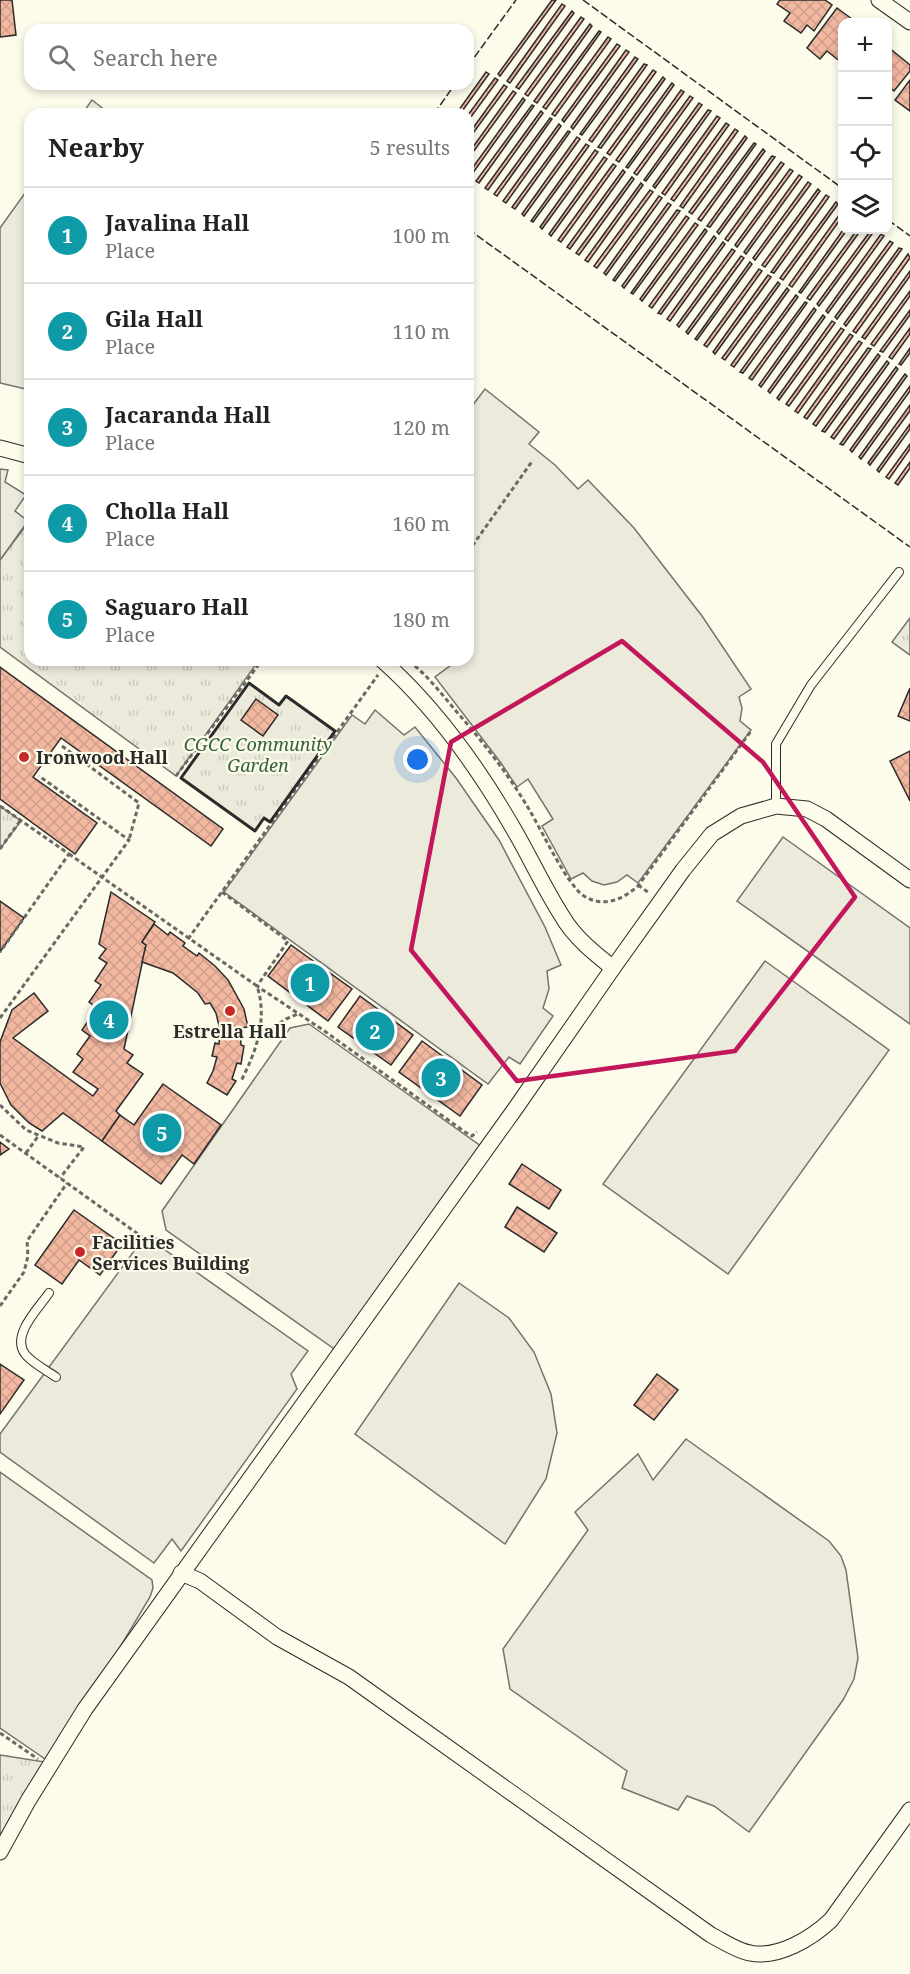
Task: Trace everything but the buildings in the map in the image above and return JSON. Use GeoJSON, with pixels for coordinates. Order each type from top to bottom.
{"type":"FeatureCollection","features":[{"type":"Feature","properties":{"kind":"street"},"geometry":{"type":"LineString","coordinates":[[879,0],[910,22]]}},
{"type":"Feature","properties":{"kind":"street"},"geometry":{"type":"LineString","coordinates":[[0,448],[24,454]]}},
{"type":"Feature","properties":{"kind":"street"},"geometry":{"type":"LineString","coordinates":[[389,666],[464,750],[513,828],[562,918],[588,948],[613,968]]}},
{"type":"Feature","properties":{"kind":"street"},"geometry":{"type":"LineString","coordinates":[[0,1852],[85,1709],[495,1137],[683,870],[712,834],[741,816],[776,806],[807,809],[826,819],[910,880]]}},
{"type":"Feature","properties":{"kind":"street"},"geometry":{"type":"LineString","coordinates":[[181,1572],[200,1581],[277,1636],[349,1677],[711,1935],[751,1954],[786,1948],[817,1934],[831,1920],[910,1810]]}},
{"type":"Feature","properties":{"kind":"lane"},"geometry":{"type":"LineString","coordinates":[[776,806],[776,744],[811,685],[899,572]]}},
{"type":"Feature","properties":{"kind":"lane"},"geometry":{"type":"LineString","coordinates":[[49,1293],[21,1334],[21,1345],[25,1354],[56,1377]]}},
{"type":"Feature","properties":{"kind":"path"},"geometry":{"type":"LineString","coordinates":[[474,544],[533,460]]}},
{"type":"Feature","properties":{"kind":"path"},"geometry":{"type":"LineString","coordinates":[[176,776],[258,666]]}},
{"type":"Feature","properties":{"kind":"path"},"geometry":{"type":"LineString","coordinates":[[188,939],[382,666]]}},
{"type":"Feature","properties":{"kind":"path"},"geometry":{"type":"LineString","coordinates":[[414,666],[433,684],[482,741],[529,809],[572,886],[586,897],[596,901],[615,901],[638,886],[751,731]]}},
{"type":"Feature","properties":{"kind":"path"},"geometry":{"type":"LineString","coordinates":[[0,1018],[129,840],[139,803],[62,746]]}},
{"type":"Feature","properties":{"kind":"path"},"geometry":{"type":"LineString","coordinates":[[39,776],[129,840]]}},
{"type":"Feature","properties":{"kind":"path"},"geometry":{"type":"LineString","coordinates":[[0,806],[465,1132],[472,1136],[482,1128],[495,1137]]}},
{"type":"Feature","properties":{"kind":"path"},"geometry":{"type":"LineString","coordinates":[[0,849],[21,821]]}},
{"type":"Feature","properties":{"kind":"path"},"geometry":{"type":"LineString","coordinates":[[0,952],[69,854]]}},
{"type":"Feature","properties":{"kind":"path"},"geometry":{"type":"LineString","coordinates":[[222,892],[288,941],[257,986],[260,1000],[260,1037],[252,1061],[241,1082]]}},
{"type":"Feature","properties":{"kind":"path"},"geometry":{"type":"LineString","coordinates":[[260,1037],[286,1019],[298,1014]]}},
{"type":"Feature","properties":{"kind":"path"},"geometry":{"type":"LineString","coordinates":[[0,1105],[26,1130],[58,1143],[84,1147],[60,1178]]}},
{"type":"Feature","properties":{"kind":"path"},"geometry":{"type":"LineString","coordinates":[[0,1135],[145,1239],[157,1239]]}},
{"type":"Feature","properties":{"kind":"path"},"geometry":{"type":"LineString","coordinates":[[26,1153],[39,1135]]}},
{"type":"Feature","properties":{"kind":"path"},"geometry":{"type":"LineString","coordinates":[[0,1306],[24,1272],[28,1256],[27,1242],[67,1184]]}},
{"type":"Feature","properties":{"kind":"path"},"geometry":{"type":"LineString","coordinates":[[0,1732],[49,1767]]}},
{"type":"Feature","properties":{"kind":"highlighted area"},"geometry":{"type":"Polygon","coordinates":[[[622,641],[763,762],[855,897],[735,1051],[517,1081],[411,950],[451,742],[622,641]]]}},
{"type":"Feature","properties":{"kind":"green space"},"geometry":{"type":"Polygon","coordinates":[[[24,528],[24,665],[0,647],[0,560],[24,528]]]}},
{"type":"Feature","properties":{"kind":"green space"},"geometry":{"type":"Polygon","coordinates":[[[910,618],[910,655],[892,642],[910,618]]]}},
{"type":"Feature","properties":{"kind":"green space"},"geometry":{"type":"Polygon","coordinates":[[[26,666],[255,666],[176,776],[26,666]]]}},
{"type":"Feature","properties":{"kind":"green space","name":"CGCC Community Garden"},"geometry":{"type":"Polygon","coordinates":[[[249,683],[279,705],[286,696],[335,731],[270,822],[264,818],[255,831],[181,778],[249,683]]]}},
{"type":"Feature","properties":{"kind":"green space"},"geometry":{"type":"Polygon","coordinates":[[[0,806],[21,821],[0,849],[0,806]]]}},
{"type":"Feature","properties":{"kind":"green space"},"geometry":{"type":"Polygon","coordinates":[[[783,837],[910,928],[910,1024],[737,901],[783,837]]]}},
{"type":"Feature","properties":{"kind":"green space"},"geometry":{"type":"Polygon","coordinates":[[[765,961],[889,1050],[728,1274],[603,1184],[765,961]]]}},
{"type":"Feature","properties":{"kind":"green space"},"geometry":{"type":"Polygon","coordinates":[[[459,1283],[509,1318],[534,1352],[551,1394],[557,1433],[546,1479],[505,1544],[355,1434],[459,1283]]]}},
{"type":"Feature","properties":{"kind":"green space"},"geometry":{"type":"Polygon","coordinates":[[[686,1439],[829,1541],[841,1556],[846,1570],[858,1658],[854,1679],[843,1700],[749,1832],[714,1806],[687,1796],[678,1810],[622,1788],[627,1771],[510,1689],[503,1649],[588,1530],[575,1512],[638,1454],[653,1480],[686,1439]]]}},
{"type":"Feature","properties":{"kind":"green space"},"geometry":{"type":"Polygon","coordinates":[[[0,1755],[51,1763],[0,1838],[0,1755]]]}},
{"type":"Feature","properties":{"kind":"shaded area"},"geometry":{"type":"Polygon","coordinates":[[[92,100],[102,108],[86,108],[92,100]]]}},
{"type":"Feature","properties":{"kind":"shaded area"},"geometry":{"type":"Polygon","coordinates":[[[24,194],[24,389],[0,383],[0,228],[24,194]]]}},
{"type":"Feature","properties":{"kind":"shaded area"},"geometry":{"type":"Polygon","coordinates":[[[485,389],[539,432],[529,444],[555,465],[578,489],[588,480],[634,528],[702,616],[751,689],[739,697],[742,708],[740,721],[751,730],[638,883],[627,875],[617,882],[604,885],[592,881],[583,873],[571,879],[542,826],[553,819],[528,779],[517,787],[435,677],[450,666],[474,666],[474,403],[485,389]]]}},
{"type":"Feature","properties":{"kind":"shaded area"},"geometry":{"type":"Polygon","coordinates":[[[0,469],[8,470],[5,482],[24,494],[24,498],[15,511],[24,518],[24,527],[0,560],[0,469]]]}},
{"type":"Feature","properties":{"kind":"shaded area"},"geometry":{"type":"Polygon","coordinates":[[[375,710],[404,735],[415,727],[456,778],[499,840],[545,927],[561,965],[547,971],[549,989],[543,1008],[553,1016],[520,1064],[509,1057],[488,1084],[224,892],[352,715],[365,724],[375,710]]]}},
{"type":"Feature","properties":{"kind":"shaded area"},"geometry":{"type":"Polygon","coordinates":[[[309,1024],[485,1149],[340,1353],[166,1230],[162,1211],[290,1028],[309,1024]]]}},
{"type":"Feature","properties":{"kind":"shaded area"},"geometry":{"type":"Polygon","coordinates":[[[148,1242],[158,1245],[308,1351],[291,1374],[297,1389],[181,1551],[172,1539],[154,1563],[0,1452],[0,1434],[137,1247],[148,1242]]]}},
{"type":"Feature","properties":{"kind":"shaded area"},"geometry":{"type":"Polygon","coordinates":[[[0,1472],[152,1580],[153,1588],[150,1597],[51,1763],[0,1728],[0,1472]]]}},
{"type":"Feature","properties":{"kind":"fence"},"geometry":{"type":"LineString","coordinates":[[474,58],[516,0]]}},
{"type":"Feature","properties":{"kind":"fence"},"geometry":{"type":"LineString","coordinates":[[583,0],[838,185]]}},
{"type":"Feature","properties":{"kind":"fence"},"geometry":{"type":"LineString","coordinates":[[438,108],[451,90]]}},
{"type":"Feature","properties":{"kind":"fence"},"geometry":{"type":"LineString","coordinates":[[892,223],[910,236]]}},
{"type":"Feature","properties":{"kind":"fence"},"geometry":{"type":"LineString","coordinates":[[474,233],[910,547]]}},
{"type":"Feature","properties":{"kind":"wall"},"geometry":{"type":"LineString","coordinates":[[249,683],[279,705],[286,696],[335,731],[270,822],[264,818],[255,831],[181,778],[249,683]]}},
{"type":"Feature","properties":{"kind":"place","name":"Ironwood Hall"},"geometry":{"type":"Point","coordinates":[24,757]}},
{"type":"Feature","properties":{"kind":"place","name":"Javalina Hall"},"geometry":{"type":"Point","coordinates":[310,983]}},
{"type":"Feature","properties":{"kind":"place","name":"Estrella Hall"},"geometry":{"type":"Point","coordinates":[230,1011]}},
{"type":"Feature","properties":{"kind":"place","name":"Cholla Hall"},"geometry":{"type":"Point","coordinates":[109,1020]}},
{"type":"Feature","properties":{"kind":"place","name":"Gila Hall"},"geometry":{"type":"Point","coordinates":[375,1031]}},
{"type":"Feature","properties":{"kind":"place","name":"Jacaranda Hall"},"geometry":{"type":"Point","coordinates":[441,1078]}},
{"type":"Feature","properties":{"kind":"place","name":"Saguaro Hall"},"geometry":{"type":"Point","coordinates":[162,1133]}},
{"type":"Feature","properties":{"kind":"place","name":"Facilities Services Building"},"geometry":{"type":"Point","coordinates":[80,1252]}}]}
